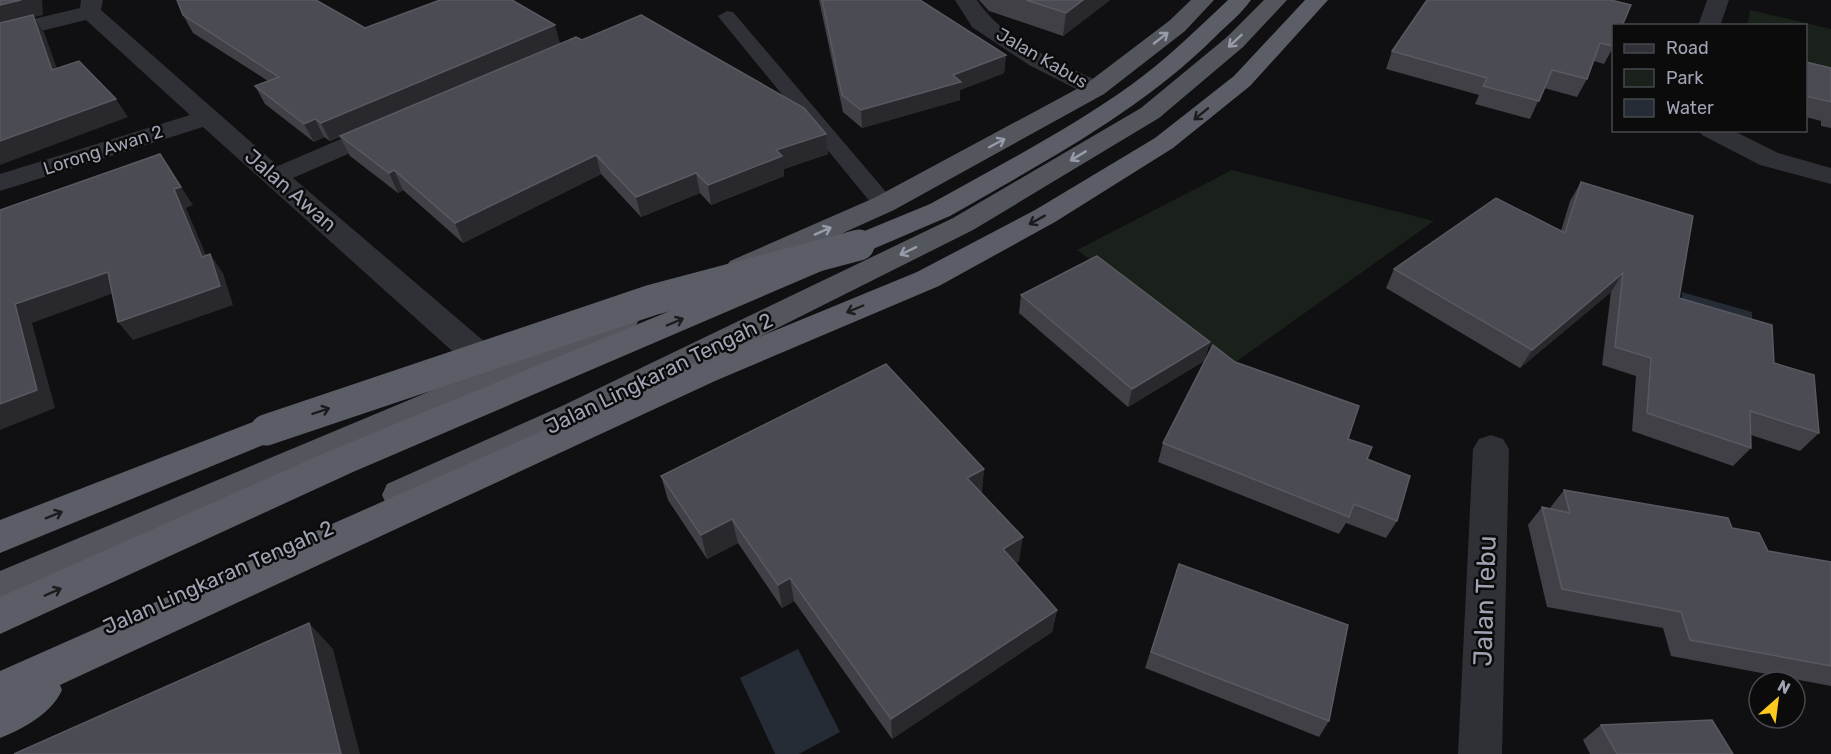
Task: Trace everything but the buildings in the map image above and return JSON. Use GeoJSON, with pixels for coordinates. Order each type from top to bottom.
{"type":"FeatureCollection","features":[{"type":"Feature","properties":{"kind":"highway"},"geometry":{"type":"LineString","coordinates":[[0,589],[502,376],[884,204],[1095,89],[1177,26],[1203,0]]}},
{"type":"Feature","properties":{"kind":"highway"},"geometry":{"type":"LineString","coordinates":[[0,616],[340,462],[940,210],[1024,162],[1140,90],[1194,45],[1240,0]]}},
{"type":"Feature","properties":{"kind":"highway","name":"Jalan Lingkaran Tengah 2"},"geometry":{"type":"LineString","coordinates":[[0,676],[574,415],[963,224],[1150,113],[1235,42],[1276,0]]}},
{"type":"Feature","properties":{"kind":"highway"},"geometry":{"type":"LineString","coordinates":[[0,692],[703,373],[928,279],[1045,216],[1164,143],[1242,81],[1317,0]]}},
{"type":"Feature","properties":{"kind":"highway"},"geometry":{"type":"LineString","coordinates":[[0,537],[266,430],[652,300],[858,246]]}},
{"type":"Feature","properties":{"kind":"highway"},"geometry":{"type":"LineString","coordinates":[[0,717],[116,641]]}},
{"type":"Feature","properties":{"kind":"street","name":"Jalan Kabus"},"geometry":{"type":"LineString","coordinates":[[966,0],[980,22],[1037,60],[1095,89]]}},
{"type":"Feature","properties":{"kind":"street"},"geometry":{"type":"LineString","coordinates":[[1710,24],[1718,0]]}},
{"type":"Feature","properties":{"kind":"street"},"geometry":{"type":"LineString","coordinates":[[0,34],[91,6]]}},
{"type":"Feature","properties":{"kind":"street","name":"Jalan Awan"},"geometry":{"type":"LineString","coordinates":[[91,6],[206,118],[276,176],[502,376]]}},
{"type":"Feature","properties":{"kind":"street","name":"Lorong Awan 2"},"geometry":{"type":"LineString","coordinates":[[0,183],[206,118]]}},
{"type":"Feature","properties":{"kind":"street"},"geometry":{"type":"LineString","coordinates":[[276,176],[406,120]]}},
{"type":"Feature","properties":{"kind":"street"},"geometry":{"type":"LineString","coordinates":[[1715,132],[1769,159],[1831,176]]}},
{"type":"Feature","properties":{"kind":"street","name":"Jalan Tebu"},"geometry":{"type":"LineString","coordinates":[[1480,754],[1491,448]]}},
{"type":"Feature","properties":{"kind":"lane"},"geometry":{"type":"LineString","coordinates":[[728,16],[884,204]]}},
{"type":"Feature","properties":{"kind":"green space"},"geometry":{"type":"Polygon","coordinates":[[[1750,10],[1831,29],[1831,86],[1807,79],[1807,24],[1747,24],[1750,10]]]}},
{"type":"Feature","properties":{"kind":"green space"},"geometry":{"type":"Polygon","coordinates":[[[1232,170],[1434,221],[1233,364],[1077,250],[1232,170]]]}},
{"type":"Feature","properties":{"kind":"water"},"geometry":{"type":"Polygon","coordinates":[[[1682,292],[1752,312],[1753,338],[1681,316],[1682,292]]]}},
{"type":"Feature","properties":{"kind":"water"},"geometry":{"type":"Polygon","coordinates":[[[798,649],[840,732],[799,754],[775,754],[740,678],[798,649]]]}}]}
